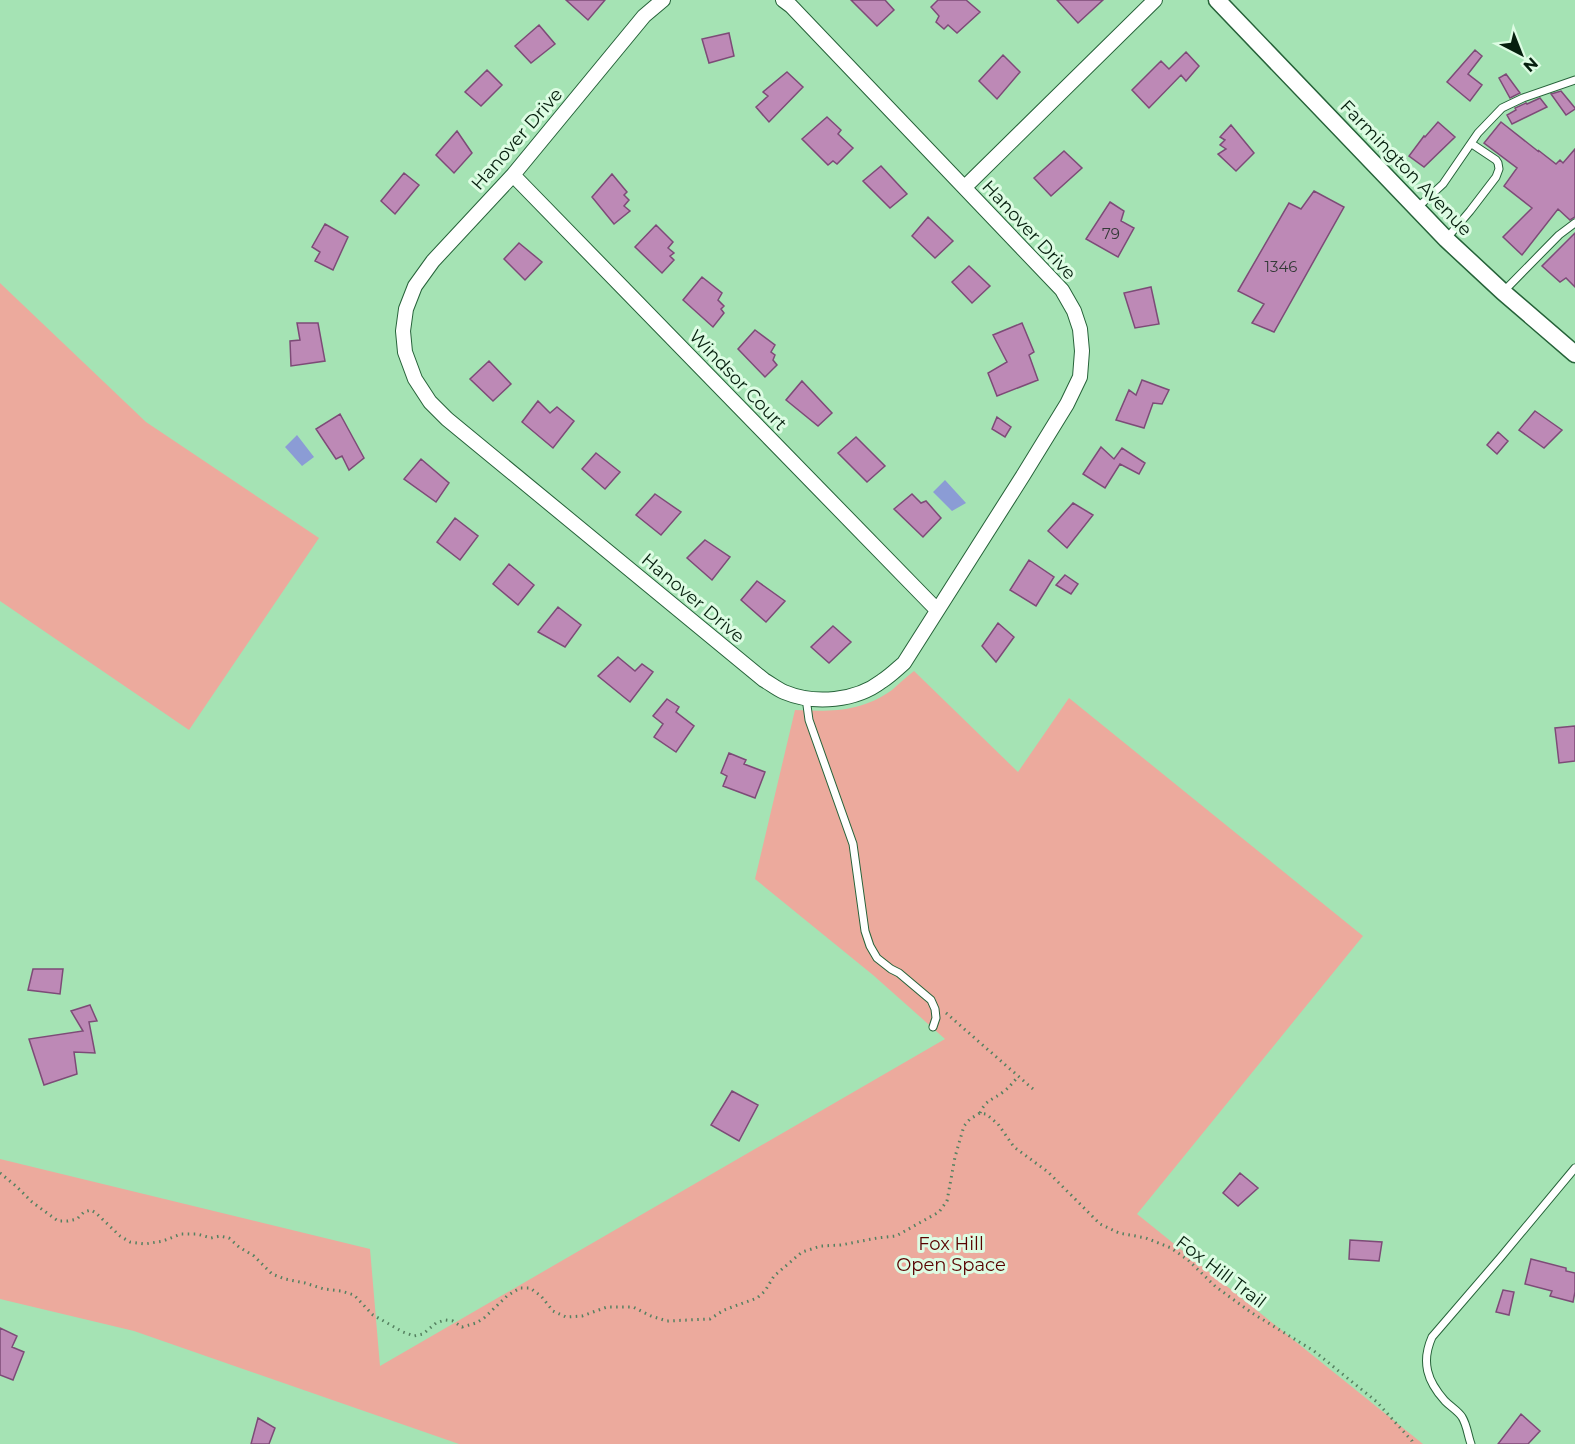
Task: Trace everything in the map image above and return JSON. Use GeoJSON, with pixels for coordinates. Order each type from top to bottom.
{"type":"FeatureCollection","features":[{"type":"Feature","properties":{"kind":"street","name":"Hanover Drive"},"geometry":{"type":"LineString","coordinates":[[663,0],[644,16],[513,174],[433,261],[415,286],[406,309],[403,331],[405,352],[415,379],[430,402],[447,419],[764,680],[784,692],[806,698],[837,700],[859,694],[882,682],[904,663],[1067,404],[1080,377],[1082,351],[1080,329],[1074,311],[1062,290],[783,0]]}},
{"type":"Feature","properties":{"kind":"street","name":"Hanover Drive"},"geometry":{"type":"LineString","coordinates":[[965,187],[1155,0]]}},
{"type":"Feature","properties":{"kind":"street","name":"Farmington Avenue"},"geometry":{"type":"LineString","coordinates":[[1217,0],[1446,239],[1575,354]]}},
{"type":"Feature","properties":{"kind":"street","name":"Windsor Court"},"geometry":{"type":"LineString","coordinates":[[513,174],[937,610]]}},
{"type":"Feature","properties":{"kind":"lane"},"geometry":{"type":"LineString","coordinates":[[1417,208],[1443,184],[1478,133],[1502,108],[1523,98],[1575,80]]}},
{"type":"Feature","properties":{"kind":"lane"},"geometry":{"type":"LineString","coordinates":[[1446,239],[1477,203],[1496,177],[1499,169],[1496,160],[1472,144]]}},
{"type":"Feature","properties":{"kind":"lane"},"geometry":{"type":"LineString","coordinates":[[1503,292],[1559,235],[1575,223]]}},
{"type":"Feature","properties":{"kind":"lane"},"geometry":{"type":"LineString","coordinates":[[806,698],[809,720],[853,844],[865,931],[870,946],[877,958],[931,1000],[936,1018],[933,1027]]}},
{"type":"Feature","properties":{"kind":"lane"},"geometry":{"type":"LineString","coordinates":[[1471,1444],[1464,1420],[1436,1390],[1427,1374],[1427,1349],[1432,1337],[1575,1168]]}},
{"type":"Feature","properties":{"kind":"path"},"geometry":{"type":"LineString","coordinates":[[931,1000],[1033,1089]]}},
{"type":"Feature","properties":{"kind":"path"},"geometry":{"type":"LineString","coordinates":[[0,1173],[32,1202],[58,1221],[77,1219],[84,1212],[91,1210],[120,1236],[130,1242],[145,1244],[163,1241],[181,1234],[197,1233],[211,1238],[220,1236],[229,1238],[254,1256],[272,1274],[354,1295],[373,1315],[414,1336],[423,1334],[436,1323],[444,1320],[453,1321],[462,1327],[476,1323],[507,1296],[520,1288],[530,1288],[541,1296],[554,1311],[566,1317],[582,1316],[607,1306],[633,1307],[667,1321],[694,1321],[710,1319],[724,1310],[757,1298],[765,1291],[774,1276],[802,1251],[821,1246],[896,1236],[939,1212],[947,1201],[955,1157],[964,1126],[980,1113],[989,1100],[1002,1093],[1018,1077]]}},
{"type":"Feature","properties":{"kind":"path","name":"Fox Hill Trail"},"geometry":{"type":"LineString","coordinates":[[980,1113],[986,1114],[998,1124],[1014,1147],[1048,1172],[1100,1224],[1119,1233],[1146,1238],[1171,1248],[1188,1260],[1216,1287],[1314,1351],[1377,1402],[1413,1444]]}},
{"type":"Feature","properties":{"kind":"green space"},"geometry":{"type":"Polygon","coordinates":[[[0,283],[146,422],[319,538],[189,730],[0,601],[0,283]]]}},
{"type":"Feature","properties":{"kind":"green space","name":"Fox Hill Open Space"},"geometry":{"type":"Polygon","coordinates":[[[914,671],[1018,772],[1069,698],[1363,936],[1137,1214],[1423,1444],[459,1444],[134,1331],[0,1299],[0,1159],[370,1249],[380,1366],[945,1039],[873,975],[755,879],[795,710],[821,711],[857,707],[892,690],[914,671]]]}},
{"type":"Feature","properties":{"kind":"water"},"geometry":{"type":"Polygon","coordinates":[[[297,435],[314,457],[302,466],[285,447],[297,435]]]}},
{"type":"Feature","properties":{"kind":"water"},"geometry":{"type":"Polygon","coordinates":[[[945,480],[966,503],[952,511],[933,492],[945,480]]]}},
{"type":"Feature","properties":{"kind":"building"},"geometry":{"type":"Polygon","coordinates":[[[566,0],[605,0],[588,20],[566,0]]]}},
{"type":"Feature","properties":{"kind":"building"},"geometry":{"type":"Polygon","coordinates":[[[851,0],[885,0],[894,10],[877,26],[851,0]]]}},
{"type":"Feature","properties":{"kind":"building"},"geometry":{"type":"Polygon","coordinates":[[[938,0],[966,0],[980,12],[957,33],[948,25],[944,29],[936,22],[939,16],[931,7],[938,0]]]}},
{"type":"Feature","properties":{"kind":"building"},"geometry":{"type":"Polygon","coordinates":[[[1057,0],[1103,0],[1078,23],[1057,0]]]}},
{"type":"Feature","properties":{"kind":"building"},"geometry":{"type":"Polygon","coordinates":[[[539,25],[555,44],[531,63],[515,46],[539,25]]]}},
{"type":"Feature","properties":{"kind":"building"},"geometry":{"type":"Polygon","coordinates":[[[729,33],[734,56],[709,63],[702,39],[729,33]]]}},
{"type":"Feature","properties":{"kind":"building"},"geometry":{"type":"Polygon","coordinates":[[[1475,50],[1482,56],[1468,74],[1482,85],[1470,101],[1447,82],[1475,50]]]}},
{"type":"Feature","properties":{"kind":"building"},"geometry":{"type":"Polygon","coordinates":[[[1186,52],[1199,66],[1186,81],[1181,75],[1149,108],[1132,90],[1161,61],[1169,69],[1186,52]]]}},
{"type":"Feature","properties":{"kind":"building"},"geometry":{"type":"Polygon","coordinates":[[[1003,55],[1020,72],[997,99],[979,81],[1003,55]]]}},
{"type":"Feature","properties":{"kind":"building"},"geometry":{"type":"Polygon","coordinates":[[[487,70],[502,85],[481,106],[465,92],[487,70]]]}},
{"type":"Feature","properties":{"kind":"building"},"geometry":{"type":"Polygon","coordinates":[[[787,72],[803,87],[769,122],[756,107],[768,96],[763,92],[787,72]]]}},
{"type":"Feature","properties":{"kind":"building"},"geometry":{"type":"Polygon","coordinates":[[[1506,74],[1520,93],[1510,98],[1499,78],[1506,74]]]}},
{"type":"Feature","properties":{"kind":"building"},"geometry":{"type":"Polygon","coordinates":[[[1561,91],[1575,108],[1566,115],[1551,94],[1561,91]]]}},
{"type":"Feature","properties":{"kind":"building"},"geometry":{"type":"Polygon","coordinates":[[[1540,98],[1547,107],[1512,124],[1507,115],[1516,110],[1515,108],[1540,98]]]}},
{"type":"Feature","properties":{"kind":"building"},"geometry":{"type":"Polygon","coordinates":[[[827,117],[841,130],[838,134],[853,148],[837,164],[833,161],[828,165],[802,139],[827,117]]]}},
{"type":"Feature","properties":{"kind":"building"},"geometry":{"type":"Polygon","coordinates":[[[1438,122],[1455,137],[1424,167],[1409,156],[1438,122]]]}},
{"type":"Feature","properties":{"kind":"building"},"geometry":{"type":"Polygon","coordinates":[[[1501,122],[1556,164],[1560,160],[1563,163],[1575,149],[1575,217],[1570,220],[1558,209],[1522,255],[1503,237],[1532,208],[1504,186],[1517,168],[1484,143],[1501,122]]]}},
{"type":"Feature","properties":{"kind":"building"},"geometry":{"type":"Polygon","coordinates":[[[1231,125],[1254,153],[1236,171],[1218,154],[1226,149],[1220,145],[1225,140],[1220,137],[1231,125]]]}},
{"type":"Feature","properties":{"kind":"building"},"geometry":{"type":"Polygon","coordinates":[[[457,131],[472,153],[454,173],[436,155],[457,131]]]}},
{"type":"Feature","properties":{"kind":"building"},"geometry":{"type":"Polygon","coordinates":[[[1064,151],[1082,168],[1051,196],[1034,178],[1064,151]]]}},
{"type":"Feature","properties":{"kind":"building"},"geometry":{"type":"Polygon","coordinates":[[[881,166],[907,194],[890,208],[863,181],[881,166]]]}},
{"type":"Feature","properties":{"kind":"building"},"geometry":{"type":"Polygon","coordinates":[[[404,173],[419,185],[395,214],[381,201],[404,173]]]}},
{"type":"Feature","properties":{"kind":"building"},"geometry":{"type":"Polygon","coordinates":[[[612,174],[627,192],[624,195],[629,200],[624,206],[630,211],[614,224],[592,197],[612,174]]]}},
{"type":"Feature","properties":{"kind":"building"},"geometry":{"type":"Polygon","coordinates":[[[1314,191],[1344,207],[1274,332],[1252,323],[1264,304],[1238,291],[1289,203],[1301,209],[1314,191]]]}},
{"type":"Feature","properties":{"kind":"building"},"geometry":{"type":"Polygon","coordinates":[[[1110,202],[1124,211],[1121,221],[1134,228],[1118,257],[1086,239],[1110,202]]]}},
{"type":"Feature","properties":{"kind":"building"},"geometry":{"type":"Polygon","coordinates":[[[928,217],[953,241],[935,258],[912,236],[928,217]]]}},
{"type":"Feature","properties":{"kind":"building"},"geometry":{"type":"Polygon","coordinates":[[[325,224],[348,237],[333,270],[315,261],[320,252],[312,247],[325,224]]]}},
{"type":"Feature","properties":{"kind":"building"},"geometry":{"type":"Polygon","coordinates":[[[656,225],[673,242],[668,248],[674,253],[670,256],[674,260],[662,273],[635,247],[656,225]]]}},
{"type":"Feature","properties":{"kind":"building"},"geometry":{"type":"Polygon","coordinates":[[[1575,233],[1575,287],[1566,278],[1560,282],[1542,266],[1575,233]]]}},
{"type":"Feature","properties":{"kind":"building"},"geometry":{"type":"Polygon","coordinates":[[[519,243],[542,262],[525,280],[504,259],[519,243]]]}},
{"type":"Feature","properties":{"kind":"building"},"geometry":{"type":"Polygon","coordinates":[[[969,266],[990,286],[972,303],[952,282],[969,266]]]}},
{"type":"Feature","properties":{"kind":"building"},"geometry":{"type":"Polygon","coordinates":[[[702,277],[722,293],[718,300],[724,306],[721,309],[724,313],[713,327],[683,300],[702,277]]]}},
{"type":"Feature","properties":{"kind":"building"},"geometry":{"type":"Polygon","coordinates":[[[1151,287],[1159,324],[1135,328],[1124,293],[1151,287]]]}},
{"type":"Feature","properties":{"kind":"building"},"geometry":{"type":"Polygon","coordinates":[[[297,323],[318,323],[325,361],[291,366],[290,341],[300,340],[297,323]]]}},
{"type":"Feature","properties":{"kind":"building"},"geometry":{"type":"Polygon","coordinates":[[[1022,323],[1034,352],[1029,355],[1038,380],[997,396],[988,373],[1007,362],[993,335],[1022,323]]]}},
{"type":"Feature","properties":{"kind":"building"},"geometry":{"type":"Polygon","coordinates":[[[755,330],[775,345],[771,352],[775,355],[773,360],[777,365],[765,377],[738,349],[755,330]]]}},
{"type":"Feature","properties":{"kind":"building"},"geometry":{"type":"Polygon","coordinates":[[[489,361],[511,384],[493,401],[470,379],[489,361]]]}},
{"type":"Feature","properties":{"kind":"building"},"geometry":{"type":"Polygon","coordinates":[[[1142,380],[1169,390],[1162,404],[1153,403],[1144,428],[1116,420],[1129,390],[1136,395],[1142,380]]]}},
{"type":"Feature","properties":{"kind":"building"},"geometry":{"type":"Polygon","coordinates":[[[802,381],[832,413],[818,426],[786,400],[802,381]]]}},
{"type":"Feature","properties":{"kind":"building"},"geometry":{"type":"Polygon","coordinates":[[[538,401],[550,413],[557,407],[574,421],[553,448],[522,422],[538,401]]]}},
{"type":"Feature","properties":{"kind":"building"},"geometry":{"type":"Polygon","coordinates":[[[1535,411],[1562,430],[1544,448],[1519,430],[1535,411]]]}},
{"type":"Feature","properties":{"kind":"building"},"geometry":{"type":"Polygon","coordinates":[[[340,414],[364,458],[349,470],[342,456],[336,459],[316,429],[340,414]]]}},
{"type":"Feature","properties":{"kind":"building"},"geometry":{"type":"Polygon","coordinates":[[[997,417],[1011,427],[1005,437],[992,429],[997,417]]]}},
{"type":"Feature","properties":{"kind":"building"},"geometry":{"type":"Polygon","coordinates":[[[1498,432],[1508,441],[1497,454],[1487,445],[1498,432]]]}},
{"type":"Feature","properties":{"kind":"building"},"geometry":{"type":"Polygon","coordinates":[[[856,437],[885,466],[867,482],[838,453],[856,437]]]}},
{"type":"Feature","properties":{"kind":"building"},"geometry":{"type":"Polygon","coordinates":[[[1101,447],[1114,459],[1122,448],[1145,463],[1139,474],[1120,464],[1105,488],[1083,474],[1101,447]]]}},
{"type":"Feature","properties":{"kind":"building"},"geometry":{"type":"Polygon","coordinates":[[[596,453],[620,472],[605,489],[582,469],[596,453]]]}},
{"type":"Feature","properties":{"kind":"building"},"geometry":{"type":"Polygon","coordinates":[[[421,459],[449,483],[436,502],[404,479],[421,459]]]}},
{"type":"Feature","properties":{"kind":"building"},"geometry":{"type":"Polygon","coordinates":[[[655,494],[681,512],[661,535],[636,515],[655,494]]]}},
{"type":"Feature","properties":{"kind":"building"},"geometry":{"type":"Polygon","coordinates":[[[912,494],[921,503],[926,501],[941,518],[923,537],[894,509],[912,494]]]}},
{"type":"Feature","properties":{"kind":"building"},"geometry":{"type":"Polygon","coordinates":[[[1073,503],[1093,515],[1067,548],[1048,531],[1073,503]]]}},
{"type":"Feature","properties":{"kind":"building"},"geometry":{"type":"Polygon","coordinates":[[[455,518],[478,536],[460,560],[437,542],[455,518]]]}},
{"type":"Feature","properties":{"kind":"building"},"geometry":{"type":"Polygon","coordinates":[[[705,540],[730,557],[712,580],[687,558],[705,540]]]}},
{"type":"Feature","properties":{"kind":"building"},"geometry":{"type":"Polygon","coordinates":[[[1029,560],[1054,577],[1036,606],[1010,590],[1029,560]]]}},
{"type":"Feature","properties":{"kind":"building"},"geometry":{"type":"Polygon","coordinates":[[[509,564],[534,585],[518,605],[493,584],[509,564]]]}},
{"type":"Feature","properties":{"kind":"building"},"geometry":{"type":"Polygon","coordinates":[[[1065,575],[1078,584],[1071,594],[1056,585],[1065,575]]]}},
{"type":"Feature","properties":{"kind":"building"},"geometry":{"type":"Polygon","coordinates":[[[757,581],[785,601],[766,622],[741,600],[757,581]]]}},
{"type":"Feature","properties":{"kind":"building"},"geometry":{"type":"Polygon","coordinates":[[[558,607],[581,625],[565,647],[538,632],[558,607]]]}},
{"type":"Feature","properties":{"kind":"building"},"geometry":{"type":"Polygon","coordinates":[[[998,623],[1014,637],[996,662],[982,646],[998,623]]]}},
{"type":"Feature","properties":{"kind":"building"},"geometry":{"type":"Polygon","coordinates":[[[833,626],[851,642],[829,663],[811,647],[833,626]]]}},
{"type":"Feature","properties":{"kind":"building"},"geometry":{"type":"Polygon","coordinates":[[[618,657],[635,671],[642,664],[653,672],[630,702],[598,676],[618,657]]]}},
{"type":"Feature","properties":{"kind":"building"},"geometry":{"type":"Polygon","coordinates":[[[667,699],[679,707],[676,712],[694,726],[676,752],[654,737],[663,724],[653,716],[667,699]]]}},
{"type":"Feature","properties":{"kind":"building"},"geometry":{"type":"Polygon","coordinates":[[[1575,726],[1575,761],[1559,763],[1555,728],[1575,726]]]}},
{"type":"Feature","properties":{"kind":"building"},"geometry":{"type":"Polygon","coordinates":[[[729,753],[746,760],[744,764],[765,772],[755,798],[723,786],[727,776],[721,773],[729,753]]]}},
{"type":"Feature","properties":{"kind":"building"},"geometry":{"type":"Polygon","coordinates":[[[33,969],[63,969],[60,994],[28,990],[33,969]]]}},
{"type":"Feature","properties":{"kind":"building"},"geometry":{"type":"Polygon","coordinates":[[[90,1005],[97,1021],[89,1022],[95,1053],[74,1052],[77,1074],[44,1085],[29,1039],[83,1031],[71,1011],[90,1005]]]}},
{"type":"Feature","properties":{"kind":"building"},"geometry":{"type":"Polygon","coordinates":[[[732,1091],[758,1105],[739,1141],[711,1125],[732,1091]]]}},
{"type":"Feature","properties":{"kind":"building"},"geometry":{"type":"Polygon","coordinates":[[[1240,1173],[1258,1188],[1238,1206],[1223,1193],[1240,1173]]]}},
{"type":"Feature","properties":{"kind":"building"},"geometry":{"type":"Polygon","coordinates":[[[1350,1240],[1382,1242],[1379,1261],[1349,1259],[1350,1240]]]}},
{"type":"Feature","properties":{"kind":"building"},"geometry":{"type":"Polygon","coordinates":[[[1531,1259],[1566,1268],[1566,1271],[1575,1273],[1573,1302],[1550,1296],[1552,1291],[1525,1284],[1531,1259]]]}},
{"type":"Feature","properties":{"kind":"building"},"geometry":{"type":"Polygon","coordinates":[[[1503,1290],[1514,1292],[1509,1315],[1496,1312],[1503,1290]]]}},
{"type":"Feature","properties":{"kind":"building"},"geometry":{"type":"Polygon","coordinates":[[[0,1328],[17,1336],[12,1347],[24,1352],[13,1380],[0,1375],[0,1328]]]}},
{"type":"Feature","properties":{"kind":"building"},"geometry":{"type":"Polygon","coordinates":[[[1521,1414],[1540,1431],[1528,1444],[1498,1444],[1521,1414]]]}},
{"type":"Feature","properties":{"kind":"building"},"geometry":{"type":"Polygon","coordinates":[[[258,1418],[275,1428],[269,1444],[251,1444],[258,1418]]]}}]}
